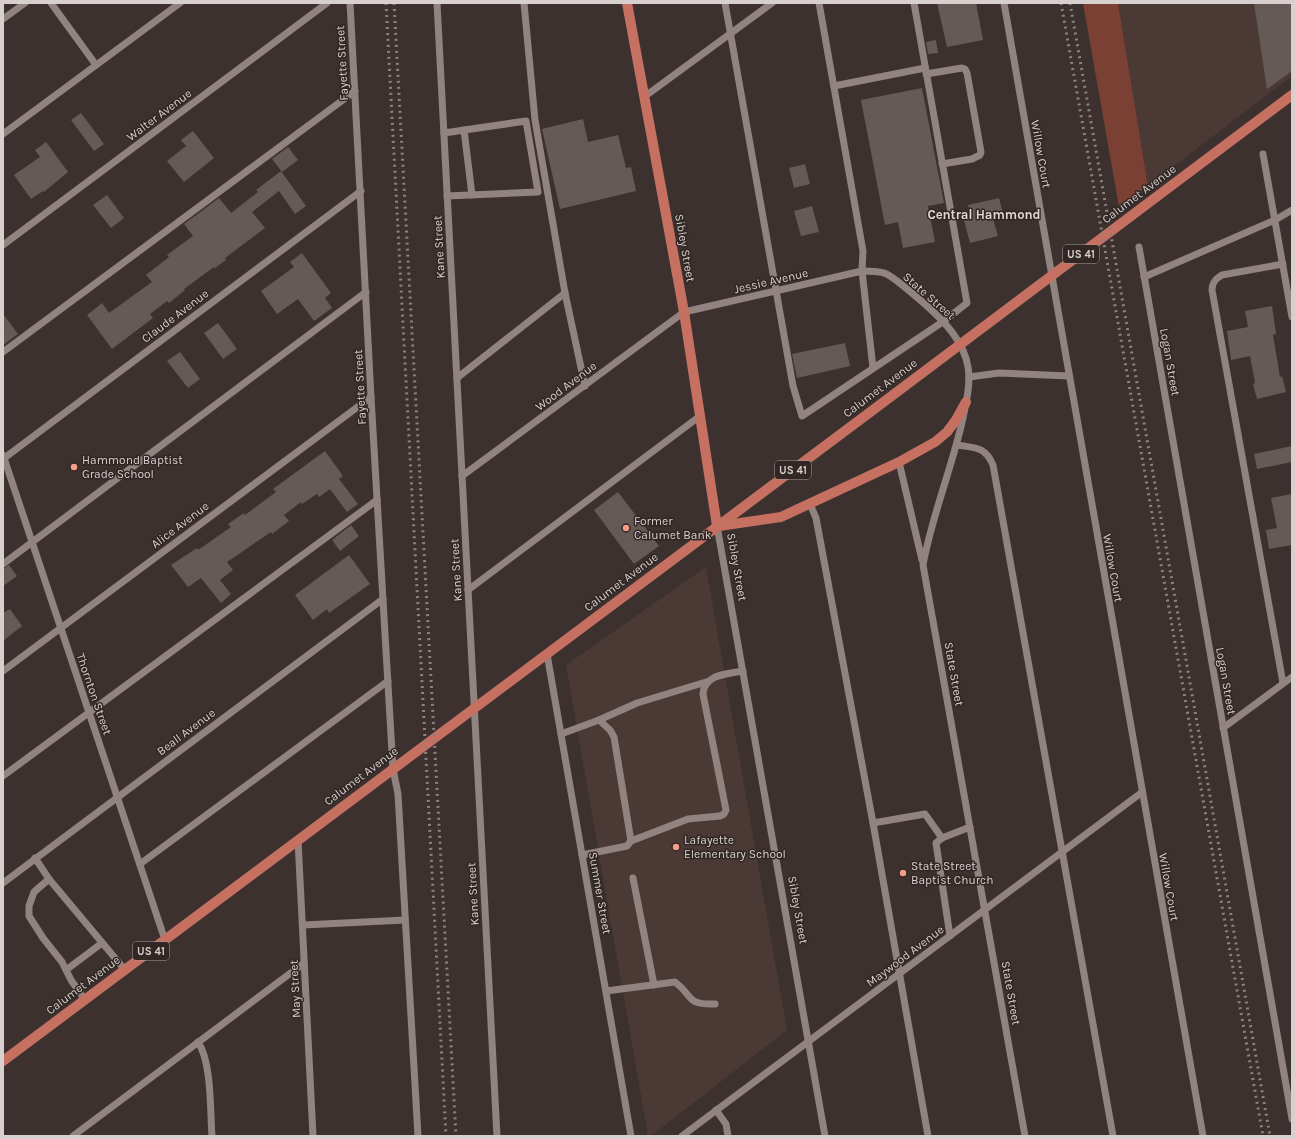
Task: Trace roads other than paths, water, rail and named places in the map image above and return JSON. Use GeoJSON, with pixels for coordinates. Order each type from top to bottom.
{"type":"FeatureCollection","features":[{"type":"Feature","properties":{"kind":"main road","name":"Sibley Street"},"geometry":{"type":"LineString","coordinates":[[627,3],[684,312],[717,526]]}},
{"type":"Feature","properties":{"kind":"main road","name":"Calumet Avenue"},"geometry":{"type":"LineString","coordinates":[[3,1061],[1292,95]]}},
{"type":"Feature","properties":{"kind":"main road"},"geometry":{"type":"LineString","coordinates":[[717,526],[781,517],[899,462],[935,442],[947,432],[966,402]]}},
{"type":"Feature","properties":{"kind":"street"},"geometry":{"type":"LineString","coordinates":[[3,19],[25,3]]}},
{"type":"Feature","properties":{"kind":"street"},"geometry":{"type":"LineString","coordinates":[[50,3],[96,65]]}},
{"type":"Feature","properties":{"kind":"street"},"geometry":{"type":"LineString","coordinates":[[3,134],[180,3]]}},
{"type":"Feature","properties":{"kind":"street","name":"Walter Avenue"},"geometry":{"type":"LineString","coordinates":[[3,245],[327,3]]}},
{"type":"Feature","properties":{"kind":"street","name":"Fayette Street"},"geometry":{"type":"LineString","coordinates":[[350,3],[393,769],[398,794],[418,1136]]}},
{"type":"Feature","properties":{"kind":"street","name":"Kane Street"},"geometry":{"type":"LineString","coordinates":[[437,3],[497,1136]]}},
{"type":"Feature","properties":{"kind":"street"},"geometry":{"type":"LineString","coordinates":[[524,3],[535,120],[565,293],[585,386]]}},
{"type":"Feature","properties":{"kind":"street"},"geometry":{"type":"LineString","coordinates":[[725,3],[776,291]]}},
{"type":"Feature","properties":{"kind":"street"},"geometry":{"type":"LineString","coordinates":[[644,97],[772,3]]}},
{"type":"Feature","properties":{"kind":"street"},"geometry":{"type":"LineString","coordinates":[[819,3],[863,251],[862,271],[874,368]]}},
{"type":"Feature","properties":{"kind":"street"},"geometry":{"type":"LineString","coordinates":[[834,86],[926,71],[962,68],[967,73],[969,80],[981,152],[980,155],[972,159],[942,164],[926,71],[914,3]]}},
{"type":"Feature","properties":{"kind":"street","name":"Willow Court"},"geometry":{"type":"LineString","coordinates":[[1004,3],[1141,793],[1203,1136]]}},
{"type":"Feature","properties":{"kind":"street"},"geometry":{"type":"LineString","coordinates":[[3,352],[355,91]]}},
{"type":"Feature","properties":{"kind":"street"},"geometry":{"type":"LineString","coordinates":[[444,133],[535,120]]}},
{"type":"Feature","properties":{"kind":"street"},"geometry":{"type":"LineString","coordinates":[[526,121],[538,192]]}},
{"type":"Feature","properties":{"kind":"street"},"geometry":{"type":"LineString","coordinates":[[464,130],[472,195]]}},
{"type":"Feature","properties":{"kind":"street"},"geometry":{"type":"LineString","coordinates":[[1263,154],[1292,316]]}},
{"type":"Feature","properties":{"kind":"street","name":"Calumet Avenue"},"geometry":{"type":"LineString","coordinates":[[776,291],[793,386],[802,416],[944,321],[967,303],[942,164]]}},
{"type":"Feature","properties":{"kind":"street","name":"Claude Avenue"},"geometry":{"type":"LineString","coordinates":[[3,457],[361,191]]}},
{"type":"Feature","properties":{"kind":"street"},"geometry":{"type":"LineString","coordinates":[[447,196],[548,191]]}},
{"type":"Feature","properties":{"kind":"street"},"geometry":{"type":"LineString","coordinates":[[1144,277],[1275,220],[1292,210]]}},
{"type":"Feature","properties":{"kind":"street","name":"Logan Street"},"geometry":{"type":"LineString","coordinates":[[1139,247],[1292,1119]]}},
{"type":"Feature","properties":{"kind":"street"},"geometry":{"type":"LineString","coordinates":[[1283,264],[1222,275],[1214,282],[1212,290],[1283,683]]}},
{"type":"Feature","properties":{"kind":"street","name":"Jessie Avenue"},"geometry":{"type":"LineString","coordinates":[[684,312],[862,271]]}},
{"type":"Feature","properties":{"kind":"street","name":"State Street"},"geometry":{"type":"LineString","coordinates":[[862,271],[884,273],[920,300],[944,321],[955,336],[965,356],[968,366],[969,377],[966,402],[957,445],[928,538],[923,565],[1025,1136]]}},
{"type":"Feature","properties":{"kind":"street"},"geometry":{"type":"LineString","coordinates":[[3,564],[366,292]]}},
{"type":"Feature","properties":{"kind":"street"},"geometry":{"type":"LineString","coordinates":[[457,378],[565,293]]}},
{"type":"Feature","properties":{"kind":"street","name":"Wood Avenue"},"geometry":{"type":"LineString","coordinates":[[462,476],[684,312]]}},
{"type":"Feature","properties":{"kind":"street"},"geometry":{"type":"LineString","coordinates":[[969,377],[999,373],[1069,376]]}},
{"type":"Feature","properties":{"kind":"street","name":"Alice Avenue"},"geometry":{"type":"LineString","coordinates":[[3,671],[371,397]]}},
{"type":"Feature","properties":{"kind":"street"},"geometry":{"type":"LineString","coordinates":[[468,590],[700,416]]}},
{"type":"Feature","properties":{"kind":"street"},"geometry":{"type":"LineString","coordinates":[[957,445],[983,450],[993,465],[1113,1136]]}},
{"type":"Feature","properties":{"kind":"street","name":"Thornton Street"},"geometry":{"type":"LineString","coordinates":[[3,457],[165,940]]}},
{"type":"Feature","properties":{"kind":"street"},"geometry":{"type":"LineString","coordinates":[[899,462],[923,565]]}},
{"type":"Feature","properties":{"kind":"street"},"geometry":{"type":"LineString","coordinates":[[3,776],[377,500]]}},
{"type":"Feature","properties":{"kind":"street"},"geometry":{"type":"LineString","coordinates":[[810,504],[816,518],[873,823],[928,1136]]}},
{"type":"Feature","properties":{"kind":"street","name":"Sibley Street"},"geometry":{"type":"LineString","coordinates":[[717,526],[825,1136]]}},
{"type":"Feature","properties":{"kind":"street","name":"Beall Avenue"},"geometry":{"type":"LineString","coordinates":[[3,883],[383,599]]}},
{"type":"Feature","properties":{"kind":"street","name":"Summer Street"},"geometry":{"type":"LineString","coordinates":[[547,654],[631,1136]]}},
{"type":"Feature","properties":{"kind":"street"},"geometry":{"type":"LineString","coordinates":[[561,734],[599,720],[637,703],[706,682],[715,676],[743,671]]}},
{"type":"Feature","properties":{"kind":"street"},"geometry":{"type":"LineString","coordinates":[[1223,728],[1292,676]]}},
{"type":"Feature","properties":{"kind":"street"},"geometry":{"type":"LineString","coordinates":[[140,864],[388,681]]}},
{"type":"Feature","properties":{"kind":"street"},"geometry":{"type":"LineString","coordinates":[[582,855],[628,846],[631,841],[688,819],[720,816],[724,814],[726,810],[703,694],[703,688],[706,682]]}},
{"type":"Feature","properties":{"kind":"street"},"geometry":{"type":"LineString","coordinates":[[599,720],[610,730],[614,737],[631,841]]}},
{"type":"Feature","properties":{"kind":"street","name":"Maywood Avenue"},"geometry":{"type":"LineString","coordinates":[[682,1136],[1141,793]]}},
{"type":"Feature","properties":{"kind":"street"},"geometry":{"type":"LineString","coordinates":[[873,823],[925,814],[942,838]]}},
{"type":"Feature","properties":{"kind":"street"},"geometry":{"type":"LineString","coordinates":[[950,936],[936,843],[942,838],[970,827]]}},
{"type":"Feature","properties":{"kind":"street","name":"May Street"},"geometry":{"type":"LineString","coordinates":[[298,840],[313,1136]]}},
{"type":"Feature","properties":{"kind":"street"},"geometry":{"type":"LineString","coordinates":[[36,858],[49,879],[125,970]]}},
{"type":"Feature","properties":{"kind":"street"},"geometry":{"type":"LineString","coordinates":[[633,878],[654,985]]}},
{"type":"Feature","properties":{"kind":"street"},"geometry":{"type":"LineString","coordinates":[[49,879],[34,892],[29,906],[29,916],[43,938],[62,962],[71,980],[85,1000]]}},
{"type":"Feature","properties":{"kind":"street"},"geometry":{"type":"LineString","coordinates":[[302,926],[405,920]]}},
{"type":"Feature","properties":{"kind":"street"},"geometry":{"type":"LineString","coordinates":[[66,970],[102,943]]}},
{"type":"Feature","properties":{"kind":"street"},"geometry":{"type":"LineString","coordinates":[[72,1136],[304,963]]}},
{"type":"Feature","properties":{"kind":"street"},"geometry":{"type":"LineString","coordinates":[[606,991],[676,982],[691,1000],[701,1004],[715,1004]]}},
{"type":"Feature","properties":{"kind":"street"},"geometry":{"type":"LineString","coordinates":[[198,1042],[207,1064],[212,1136]]}},
{"type":"Feature","properties":{"kind":"street"},"geometry":{"type":"LineString","coordinates":[[716,1110],[726,1124],[728,1136]]}},
{"type":"Feature","properties":{"kind":"railway"},"geometry":{"type":"LineString","coordinates":[[386,3],[446,1136]]}},
{"type":"Feature","properties":{"kind":"railway"},"geometry":{"type":"LineString","coordinates":[[394,3],[456,1136]]}},
{"type":"Feature","properties":{"kind":"railway"},"geometry":{"type":"LineString","coordinates":[[1061,3],[1263,1136]]}},
{"type":"Feature","properties":{"kind":"railway"},"geometry":{"type":"LineString","coordinates":[[1070,3],[1270,1136]]}},
{"type":"Feature","properties":{"kind":"place","name":"Hammond Baptist Grade School"},"geometry":{"type":"Point","coordinates":[74,467]}},
{"type":"Feature","properties":{"kind":"place","name":"Former Calumet Bank"},"geometry":{"type":"Point","coordinates":[626,528]}},
{"type":"Feature","properties":{"kind":"place","name":"Lafayette Elementary School"},"geometry":{"type":"Point","coordinates":[676,847]}},
{"type":"Feature","properties":{"kind":"place","name":"State Street Baptist Church"},"geometry":{"type":"Point","coordinates":[903,873]}},
{"type":"Feature","properties":{"kind":"district","name":"Central Hammond"},"geometry":{"type":"Point","coordinates":[984,214]}}]}
